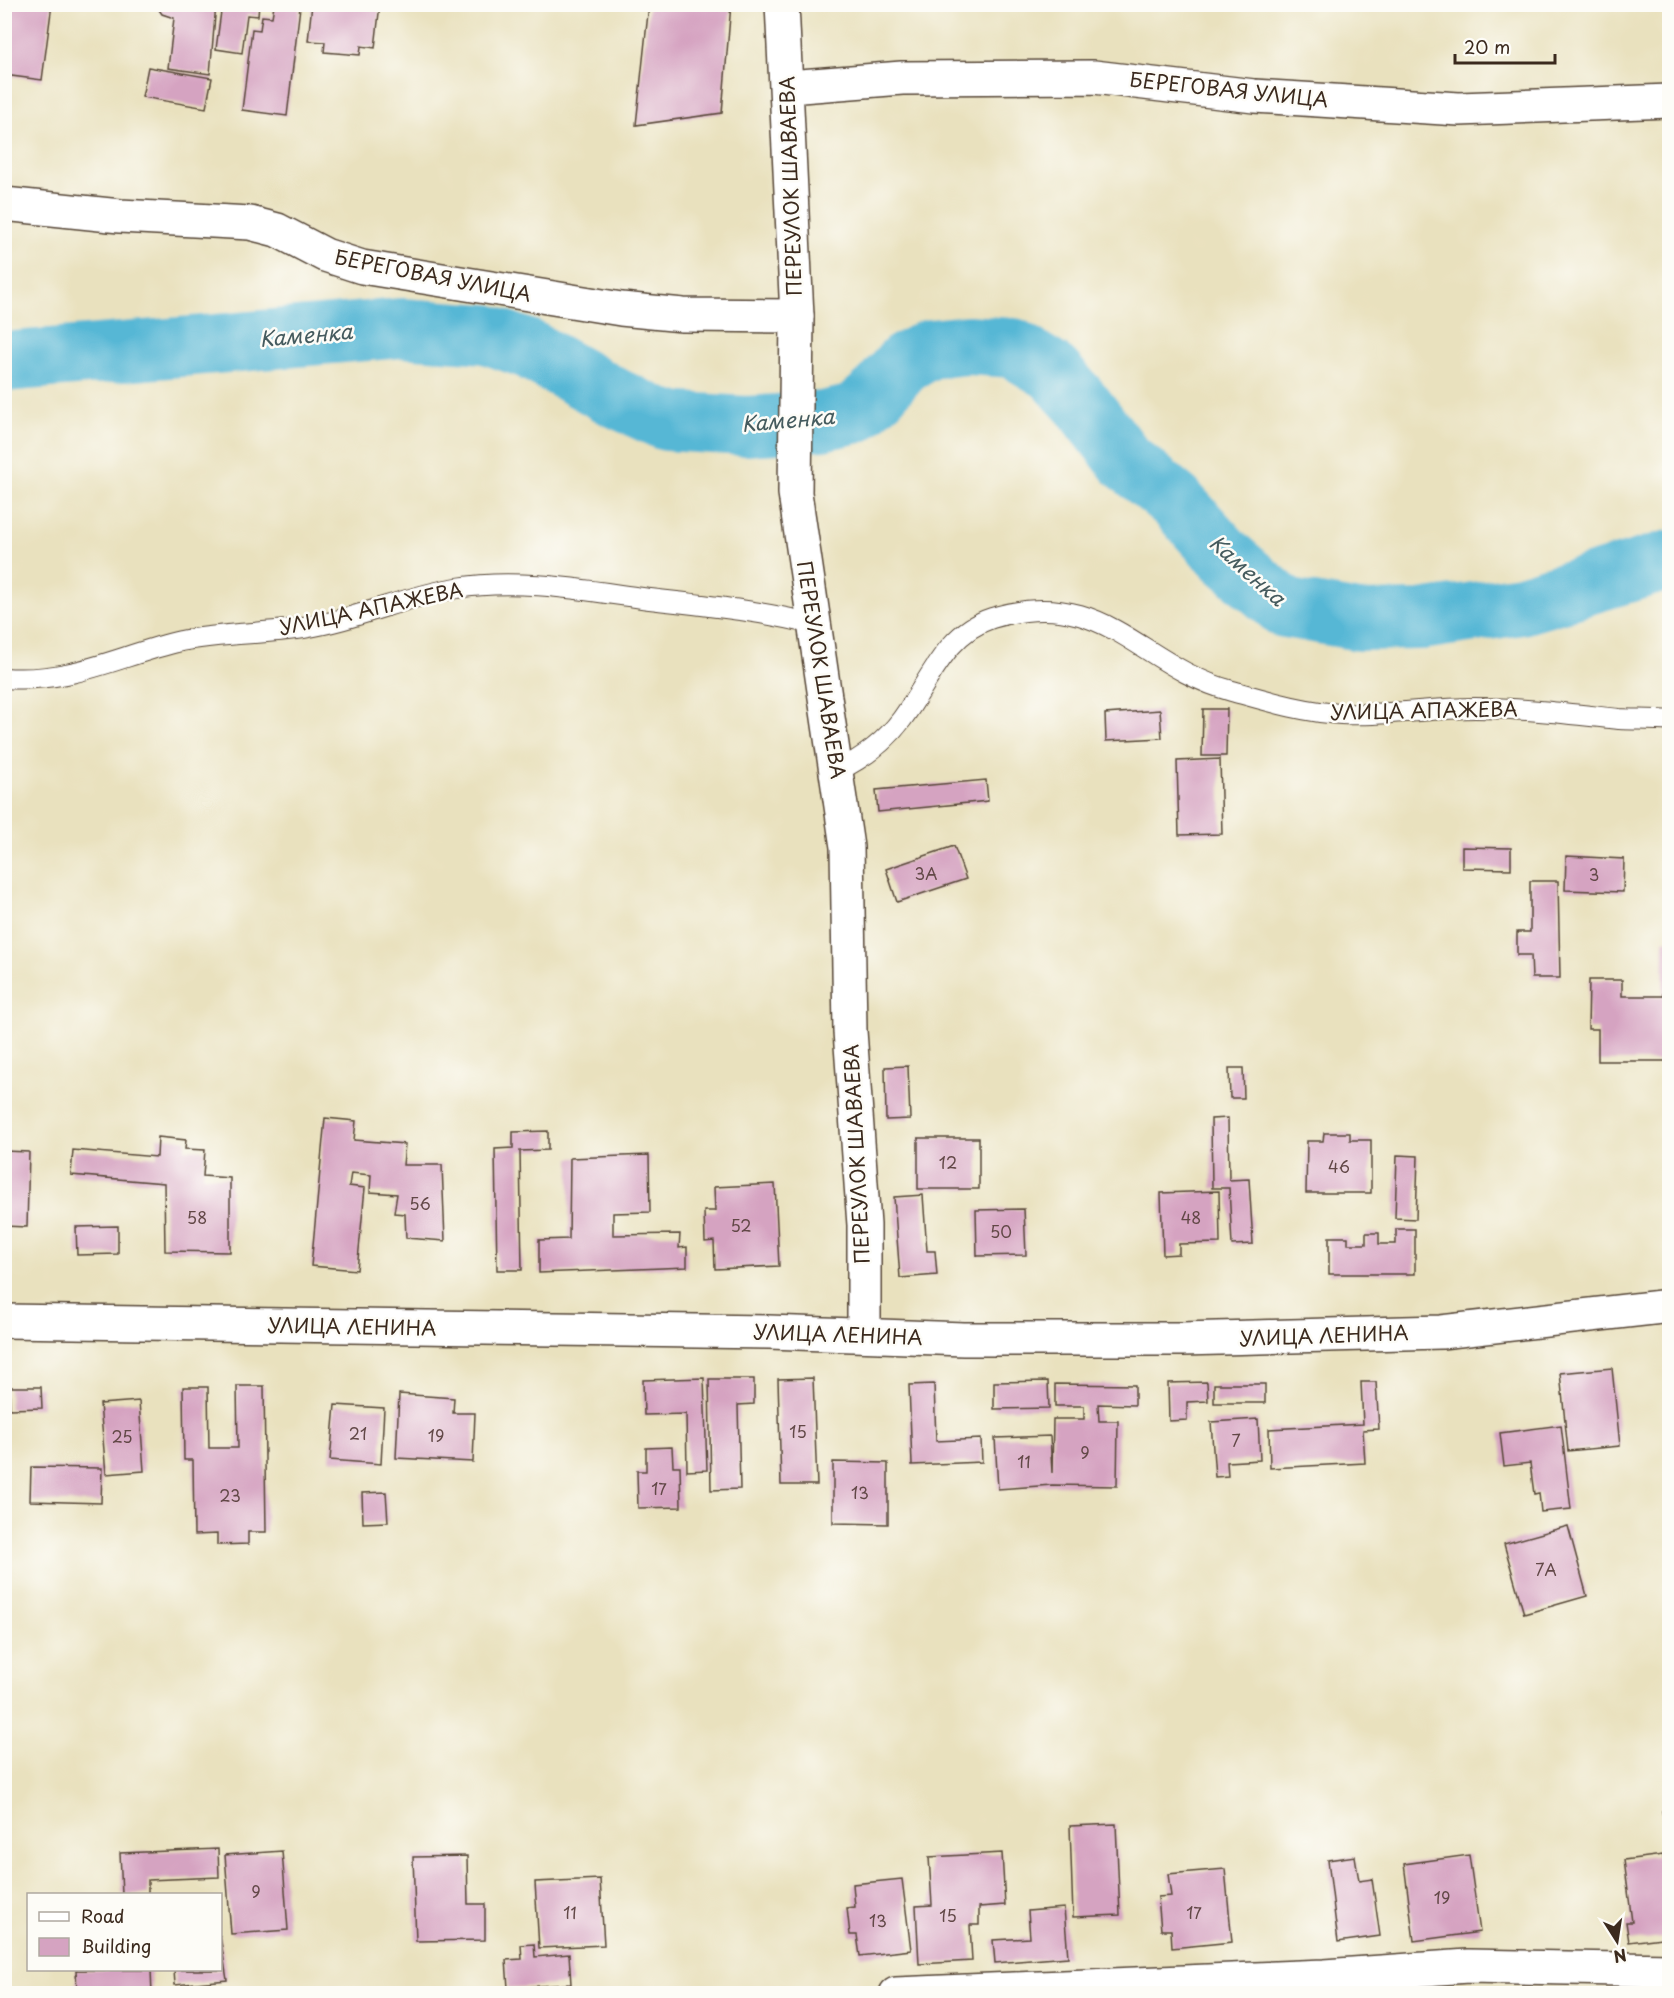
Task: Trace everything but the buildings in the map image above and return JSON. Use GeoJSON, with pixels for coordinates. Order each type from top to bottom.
{"type":"FeatureCollection","features":[{"type":"Feature","properties":{"kind":"street","name":"ПЕРЕУЛОК ШАВАЕВА"},"geometry":{"type":"LineString","coordinates":[[782,4],[788,87],[797,316],[795,492],[813,624],[837,771],[848,869],[850,1031],[864,1225],[864,1335]]}},
{"type":"Feature","properties":{"kind":"street","name":"БЕРЕГОВАЯ УЛИЦА"},"geometry":{"type":"LineString","coordinates":[[788,87],[892,78],[1094,77],[1254,96],[1459,109],[1670,101]]}},
{"type":"Feature","properties":{"kind":"street","name":"БЕРЕГОВАЯ УЛИЦА"},"geometry":{"type":"LineString","coordinates":[[4,204],[120,216],[250,223],[277,230],[325,255],[362,267],[621,309],[683,315],[797,316]]}},
{"type":"Feature","properties":{"kind":"street","name":"УЛИЦА ЛЕНИНА"},"geometry":{"type":"LineString","coordinates":[[4,1321],[1147,1339],[1441,1332],[1670,1306]]}},
{"type":"Feature","properties":{"kind":"street"},"geometry":{"type":"LineString","coordinates":[[896,1994],[1324,1976],[1468,1966],[1670,1970]]}},
{"type":"Feature","properties":{"kind":"lane","name":"УЛИЦА АПАЖЕВА"},"geometry":{"type":"LineString","coordinates":[[4,678],[27,680],[70,675],[182,641],[304,628],[349,618],[429,594],[458,588],[494,585],[538,586],[736,608],[813,624]]}},
{"type":"Feature","properties":{"kind":"lane","name":"УЛИЦА АПАЖЕВА"},"geometry":{"type":"LineString","coordinates":[[837,771],[855,762],[881,742],[902,720],[945,653],[961,635],[976,624],[1029,611],[1064,612],[1097,620],[1197,678],[1228,690],[1310,711],[1342,714],[1499,708],[1670,721]]}},
{"type":"Feature","properties":{"kind":"waterway","name":"Каменка"},"geometry":{"type":"LineString","coordinates":[[4,362],[402,328],[486,334],[528,349],[616,398],[666,421],[746,426],[822,421],[854,414],[878,393],[904,363],[930,349],[968,345],[1013,348],[1053,372],[1082,404],[1126,461],[1176,502],[1226,557],[1285,608],[1359,621],[1421,620],[1521,605],[1670,560]]}}]}
